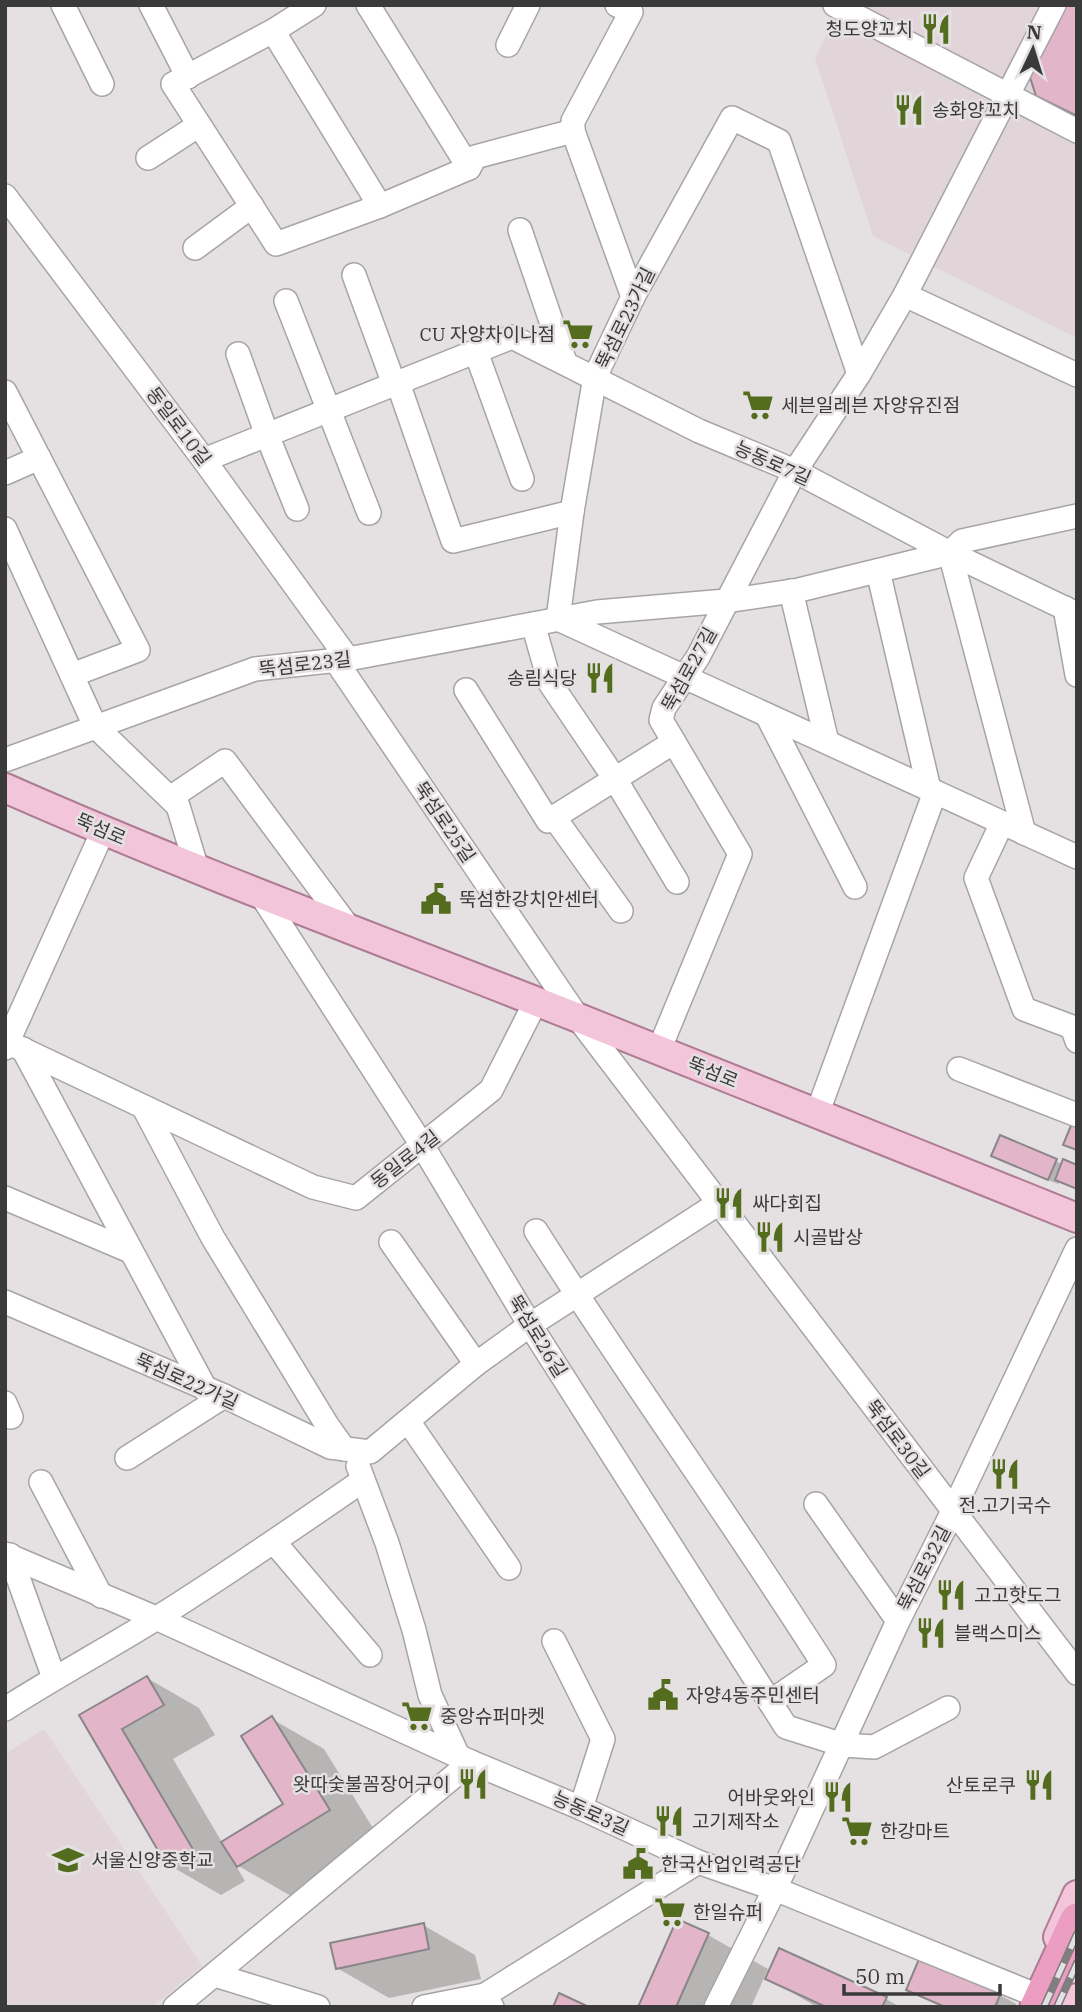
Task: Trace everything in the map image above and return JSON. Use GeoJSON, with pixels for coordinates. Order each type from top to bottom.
{"type":"FeatureCollection","features":[{"type":"Feature","properties":{"kind":"highway"},"geometry":{"type":"LineString","coordinates":[[1038,2004],[1077,1920]]}},
{"type":"Feature","properties":{"kind":"highway"},"geometry":{"type":"LineString","coordinates":[[1038,2004],[1077,1954]]}},
{"type":"Feature","properties":{"kind":"main road","name":"뚝섬로"},"geometry":{"type":"LineString","coordinates":[[5,788],[197,869],[536,1001],[1077,1218]]}},
{"type":"Feature","properties":{"kind":"main road"},"geometry":{"type":"LineString","coordinates":[[1038,2004],[1077,1895]]}},
{"type":"Feature","properties":{"kind":"main road"},"geometry":{"type":"LineString","coordinates":[[1073,2007],[1077,1998]]}},
{"type":"Feature","properties":{"kind":"street"},"geometry":{"type":"LineString","coordinates":[[62,5],[102,84]]}},
{"type":"Feature","properties":{"kind":"street"},"geometry":{"type":"LineString","coordinates":[[314,5],[273,31],[173,84],[276,244],[380,206],[469,168],[475,157],[573,131]]}},
{"type":"Feature","properties":{"kind":"street"},"geometry":{"type":"LineString","coordinates":[[368,5],[469,168]]}},
{"type":"Feature","properties":{"kind":"street"},"geometry":{"type":"LineString","coordinates":[[508,45],[528,5]]}},
{"type":"Feature","properties":{"kind":"street"},"geometry":{"type":"LineString","coordinates":[[617,5],[631,12],[573,121],[573,131],[633,297]]}},
{"type":"Feature","properties":{"kind":"street"},"geometry":{"type":"LineString","coordinates":[[835,5],[1077,131]]}},
{"type":"Feature","properties":{"kind":"street","name":"뚝섬로27길"},"geometry":{"type":"LineString","coordinates":[[659,1050],[740,854],[661,720],[664,708],[698,657],[795,471],[859,374],[905,295],[1054,5]]}},
{"type":"Feature","properties":{"kind":"street"},"geometry":{"type":"LineString","coordinates":[[154,6],[188,77]]}},
{"type":"Feature","properties":{"kind":"street"},"geometry":{"type":"LineString","coordinates":[[273,31],[380,206]]}},
{"type":"Feature","properties":{"kind":"street","name":"뚝섬로23가길"},"geometry":{"type":"LineString","coordinates":[[558,619],[572,512],[595,377],[633,297],[732,117],[779,141],[859,374]]}},
{"type":"Feature","properties":{"kind":"street"},"geometry":{"type":"LineString","coordinates":[[148,158],[199,125]]}},
{"type":"Feature","properties":{"kind":"street","name":"동일로10길"},"geometry":{"type":"LineString","coordinates":[[5,196],[204,460],[342,660]]}},
{"type":"Feature","properties":{"kind":"street"},"geometry":{"type":"LineString","coordinates":[[195,248],[252,206]]}},
{"type":"Feature","properties":{"kind":"street"},"geometry":{"type":"LineString","coordinates":[[520,230],[565,362]]}},
{"type":"Feature","properties":{"kind":"street"},"geometry":{"type":"LineString","coordinates":[[354,275],[453,541],[572,512]]}},
{"type":"Feature","properties":{"kind":"street"},"geometry":{"type":"LineString","coordinates":[[905,295],[1077,375]]}},
{"type":"Feature","properties":{"kind":"street"},"geometry":{"type":"LineString","coordinates":[[286,300],[369,513]]}},
{"type":"Feature","properties":{"kind":"street","name":"능동로7길"},"geometry":{"type":"LineString","coordinates":[[204,460],[512,337],[699,431],[795,471],[950,553],[1071,611],[1077,675]]}},
{"type":"Feature","properties":{"kind":"street"},"geometry":{"type":"LineString","coordinates":[[476,352],[522,479]]}},
{"type":"Feature","properties":{"kind":"street"},"geometry":{"type":"LineString","coordinates":[[238,354],[297,509]]}},
{"type":"Feature","properties":{"kind":"street"},"geometry":{"type":"LineString","coordinates":[[5,392],[138,650],[72,675]]}},
{"type":"Feature","properties":{"kind":"street"},"geometry":{"type":"LineString","coordinates":[[5,473],[39,458]]}},
{"type":"Feature","properties":{"kind":"street","name":"뚝섬로23길"},"geometry":{"type":"LineString","coordinates":[[5,760],[255,669],[342,660],[597,612],[726,601],[791,591],[950,553],[962,541],[1077,516]]}},
{"type":"Feature","properties":{"kind":"street"},"geometry":{"type":"LineString","coordinates":[[5,529],[95,726],[178,806],[197,869]]}},
{"type":"Feature","properties":{"kind":"street"},"geometry":{"type":"LineString","coordinates":[[950,553],[1024,832]]}},
{"type":"Feature","properties":{"kind":"street"},"geometry":{"type":"LineString","coordinates":[[817,1114],[932,790],[878,571]]}},
{"type":"Feature","properties":{"kind":"street"},"geometry":{"type":"LineString","coordinates":[[791,591],[827,742]]}},
{"type":"Feature","properties":{"kind":"street"},"geometry":{"type":"LineString","coordinates":[[558,619],[1077,857]]}},
{"type":"Feature","properties":{"kind":"street"},"geometry":{"type":"LineString","coordinates":[[533,624],[550,682],[615,779],[677,881]]}},
{"type":"Feature","properties":{"kind":"street","name":"뚝섬로25길"},"geometry":{"type":"LineString","coordinates":[[342,660],[578,1018]]}},
{"type":"Feature","properties":{"kind":"street"},"geometry":{"type":"LineString","coordinates":[[466,690],[548,821],[674,742]]}},
{"type":"Feature","properties":{"kind":"street"},"geometry":{"type":"LineString","coordinates":[[767,715],[855,887]]}},
{"type":"Feature","properties":{"kind":"street"},"geometry":{"type":"LineString","coordinates":[[170,798],[225,761],[349,928]]}},
{"type":"Feature","properties":{"kind":"street"},"geometry":{"type":"LineString","coordinates":[[554,817],[621,911]]}},
{"type":"Feature","properties":{"kind":"street"},"geometry":{"type":"LineString","coordinates":[[1002,823],[976,878],[1024,1009],[1072,1027],[1077,1041]]}},
{"type":"Feature","properties":{"kind":"street"},"geometry":{"type":"LineString","coordinates":[[103,831],[10,1045],[215,1393],[127,1458]]}},
{"type":"Feature","properties":{"kind":"street","name":"뚝섬로26길"},"geometry":{"type":"LineString","coordinates":[[260,894],[422,1145],[530,1325],[786,1727],[842,1745],[874,1748],[948,1708]]}},
{"type":"Feature","properties":{"kind":"street","name":"동일로4길"},"geometry":{"type":"LineString","coordinates":[[10,1045],[313,1188],[356,1198],[491,1090],[536,1001]]}},
{"type":"Feature","properties":{"kind":"street","name":"뚝섬로30길"},"geometry":{"type":"LineString","coordinates":[[578,1018],[1077,1673]]}},
{"type":"Feature","properties":{"kind":"street"},"geometry":{"type":"LineString","coordinates":[[959,1069],[1077,1115]]}},
{"type":"Feature","properties":{"kind":"street"},"geometry":{"type":"LineString","coordinates":[[144,1108],[213,1238],[327,1425],[355,1450],[362,1480],[387,1543],[414,1630],[430,1695],[465,1759],[175,2007]]}},
{"type":"Feature","properties":{"kind":"street"},"geometry":{"type":"LineString","coordinates":[[5,1198],[130,1251]]}},
{"type":"Feature","properties":{"kind":"street"},"geometry":{"type":"LineString","coordinates":[[355,1450],[408,1421],[476,1364],[530,1325],[719,1203]]}},
{"type":"Feature","properties":{"kind":"street"},"geometry":{"type":"LineString","coordinates":[[536,1231],[752,1552],[824,1665],[770,1702]]}},
{"type":"Feature","properties":{"kind":"street"},"geometry":{"type":"LineString","coordinates":[[391,1242],[476,1364]]}},
{"type":"Feature","properties":{"kind":"street","name":"뚝섬로32길"},"geometry":{"type":"LineString","coordinates":[[716,2007],[775,1889],[898,1621],[1077,1249]]}},
{"type":"Feature","properties":{"kind":"street","name":"뚝섬로22가길"},"geometry":{"type":"LineString","coordinates":[[5,1302],[215,1393],[330,1447],[355,1450]]}},
{"type":"Feature","properties":{"kind":"street"},"geometry":{"type":"LineString","coordinates":[[408,1421],[509,1567]]}},
{"type":"Feature","properties":{"kind":"street"},"geometry":{"type":"LineString","coordinates":[[5,1709],[156,1618],[274,1542],[362,1480]]}},
{"type":"Feature","properties":{"kind":"street"},"geometry":{"type":"LineString","coordinates":[[41,1482],[101,1596]]}},
{"type":"Feature","properties":{"kind":"street"},"geometry":{"type":"LineString","coordinates":[[816,1504],[898,1621]]}},
{"type":"Feature","properties":{"kind":"street"},"geometry":{"type":"LineString","coordinates":[[274,1542],[370,1655]]}},
{"type":"Feature","properties":{"kind":"street"},"geometry":{"type":"LineString","coordinates":[[7,1555],[54,1678]]}},
{"type":"Feature","properties":{"kind":"street","name":"능동로3길"},"geometry":{"type":"LineString","coordinates":[[7,1555],[156,1618],[698,1862],[775,1889],[1038,2004]]}},
{"type":"Feature","properties":{"kind":"street"},"geometry":{"type":"LineString","coordinates":[[554,1641],[603,1739],[580,1808]]}},
{"type":"Feature","properties":{"kind":"street"},"geometry":{"type":"LineString","coordinates":[[424,2007],[489,2001],[698,1862]]}},
{"type":"Feature","properties":{"kind":"street"},"geometry":{"type":"LineString","coordinates":[[215,1975],[318,2007]]}},
{"type":"Feature","properties":{"kind":"shaded area"},"geometry":{"type":"Polygon","coordinates":[[[841,5],[1077,5],[1077,338],[873,236],[815,58],[841,5]]]}},
{"type":"Feature","properties":{"kind":"shaded area","name":"서울신양중학교"},"geometry":{"type":"Polygon","coordinates":[[[44,1729],[202,1966],[152,2007],[5,2007],[5,1754],[44,1729]]]}},
{"type":"Feature","properties":{"kind":"building"},"geometry":{"type":"Polygon","coordinates":[[[1064,5],[1077,5],[1077,116],[1036,96],[1029,74],[1064,5]]]}},
{"type":"Feature","properties":{"kind":"building"},"geometry":{"type":"Polygon","coordinates":[[[1072,1123],[1077,1125],[1077,1150],[1063,1145],[1072,1123]]]}},
{"type":"Feature","properties":{"kind":"building"},"geometry":{"type":"Polygon","coordinates":[[[1000,1135],[1057,1159],[1048,1180],[991,1156],[1000,1135]]]}},
{"type":"Feature","properties":{"kind":"building"},"geometry":{"type":"Polygon","coordinates":[[[1063,1159],[1077,1165],[1077,1189],[1055,1180],[1063,1159]]]}},
{"type":"Feature","properties":{"kind":"building"},"geometry":{"type":"Polygon","coordinates":[[[147,1676],[164,1705],[122,1729],[194,1851],[167,1866],[79,1715],[147,1676]]]}},
{"type":"Feature","properties":{"kind":"building"},"geometry":{"type":"Polygon","coordinates":[[[272,1716],[330,1810],[237,1867],[221,1842],[283,1804],[241,1736],[272,1716]]]}},
{"type":"Feature","properties":{"kind":"building"},"geometry":{"type":"Polygon","coordinates":[[[677,1919],[709,1933],[676,2007],[638,2007],[677,1919]]]}},
{"type":"Feature","properties":{"kind":"building"},"geometry":{"type":"Polygon","coordinates":[[[424,1923],[429,1949],[336,1969],[330,1943],[424,1923]]]}},
{"type":"Feature","properties":{"kind":"building"},"geometry":{"type":"Polygon","coordinates":[[[779,1948],[887,1997],[882,2007],[826,2007],[765,1979],[779,1948]]]}},
{"type":"Feature","properties":{"kind":"building"},"geometry":{"type":"Polygon","coordinates":[[[919,1959],[1001,1993],[995,2007],[945,2007],[906,1990],[919,1959]]]}},
{"type":"Feature","properties":{"kind":"building"},"geometry":{"type":"Polygon","coordinates":[[[559,1993],[589,2007],[553,2007],[559,1993]]]}},
{"type":"Feature","properties":{"kind":"railway"},"geometry":{"type":"LineString","coordinates":[[1044,2007],[1077,1934]]}},
{"type":"Feature","properties":{"kind":"railway"},"geometry":{"type":"LineString","coordinates":[[1057,2007],[1077,1963]]}},
{"type":"Feature","properties":{"kind":"place","name":"청도양꼬치"},"geometry":{"type":"Point","coordinates":[936,29]}},
{"type":"Feature","properties":{"kind":"place","name":"송화양꼬치"},"geometry":{"type":"Point","coordinates":[909,110]}},
{"type":"Feature","properties":{"kind":"place","name":"CU 자양차이나점"},"geometry":{"type":"Point","coordinates":[578,334]}},
{"type":"Feature","properties":{"kind":"place","name":"세븐일레븐 자양유진점"},"geometry":{"type":"Point","coordinates":[758,405]}},
{"type":"Feature","properties":{"kind":"place","name":"송림식당"},"geometry":{"type":"Point","coordinates":[600,678]}},
{"type":"Feature","properties":{"kind":"place","name":"뚝섬한강치안센터"},"geometry":{"type":"Point","coordinates":[436,899]}},
{"type":"Feature","properties":{"kind":"place","name":"싸다회집"},"geometry":{"type":"Point","coordinates":[729,1203]}},
{"type":"Feature","properties":{"kind":"place","name":"시골밥상"},"geometry":{"type":"Point","coordinates":[770,1237]}},
{"type":"Feature","properties":{"kind":"place","name":"전.고기국수"},"geometry":{"type":"Point","coordinates":[1005,1474]}},
{"type":"Feature","properties":{"kind":"place","name":"고고핫도그"},"geometry":{"type":"Point","coordinates":[951,1595]}},
{"type":"Feature","properties":{"kind":"place","name":"블랙스미스"},"geometry":{"type":"Point","coordinates":[931,1633]}},
{"type":"Feature","properties":{"kind":"place","name":"자양4동주민센터"},"geometry":{"type":"Point","coordinates":[663,1695]}},
{"type":"Feature","properties":{"kind":"place","name":"중앙슈퍼마켓"},"geometry":{"type":"Point","coordinates":[417,1716]}},
{"type":"Feature","properties":{"kind":"place","name":"왓따숯불꼼장어구이"},"geometry":{"type":"Point","coordinates":[473,1784]}},
{"type":"Feature","properties":{"kind":"place","name":"산토로쿠"},"geometry":{"type":"Point","coordinates":[1039,1785]}},
{"type":"Feature","properties":{"kind":"place","name":"어바웃와인"},"geometry":{"type":"Point","coordinates":[838,1797]}},
{"type":"Feature","properties":{"kind":"place","name":"고기제작소"},"geometry":{"type":"Point","coordinates":[669,1821]}},
{"type":"Feature","properties":{"kind":"place","name":"한강마트"},"geometry":{"type":"Point","coordinates":[857,1831]}},
{"type":"Feature","properties":{"kind":"place","name":"서울신양중학교"},"geometry":{"type":"Point","coordinates":[68,1860]}},
{"type":"Feature","properties":{"kind":"place","name":"한국산업인력공단"},"geometry":{"type":"Point","coordinates":[638,1864]}},
{"type":"Feature","properties":{"kind":"place","name":"한일슈퍼"},"geometry":{"type":"Point","coordinates":[670,1912]}}]}
